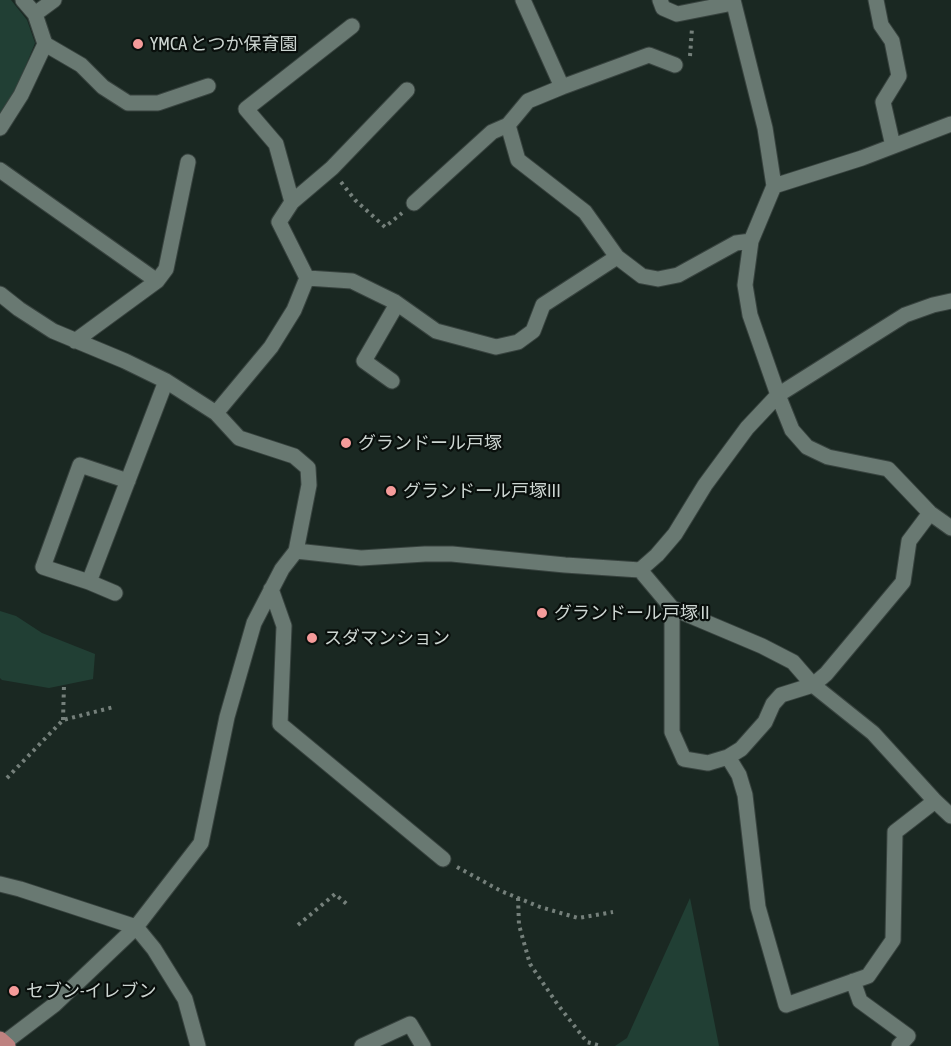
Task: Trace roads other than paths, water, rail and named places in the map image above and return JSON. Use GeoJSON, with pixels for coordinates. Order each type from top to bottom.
{"type":"FeatureCollection","features":[{"type":"Feature","properties":{"kind":"street"},"geometry":{"type":"LineString","coordinates":[[22,0],[35,14],[45,44],[81,65],[103,87],[128,104],[158,103],[208,86]]}},
{"type":"Feature","properties":{"kind":"street"},"geometry":{"type":"LineString","coordinates":[[35,14],[54,0]]}},
{"type":"Feature","properties":{"kind":"street"},"geometry":{"type":"LineString","coordinates":[[522,0],[562,87]]}},
{"type":"Feature","properties":{"kind":"street"},"geometry":{"type":"LineString","coordinates":[[660,0],[663,8],[677,14],[733,2],[765,128],[774,186],[751,241],[745,285],[750,315],[792,430],[807,447],[828,457],[888,469],[930,513],[951,528]]}},
{"type":"Feature","properties":{"kind":"street"},"geometry":{"type":"LineString","coordinates":[[876,0],[881,24],[892,41],[899,76],[883,102],[893,146]]}},
{"type":"Feature","properties":{"kind":"street"},"geometry":{"type":"LineString","coordinates":[[292,202],[276,144],[246,109],[352,26]]}},
{"type":"Feature","properties":{"kind":"street"},"geometry":{"type":"LineString","coordinates":[[0,128],[21,94],[45,44]]}},
{"type":"Feature","properties":{"kind":"street"},"geometry":{"type":"LineString","coordinates":[[414,203],[492,132],[508,125],[528,101],[649,55],[675,65]]}},
{"type":"Feature","properties":{"kind":"street"},"geometry":{"type":"LineString","coordinates":[[216,413],[271,347],[294,310],[307,278],[279,222],[292,202],[332,168],[407,90]]}},
{"type":"Feature","properties":{"kind":"street"},"geometry":{"type":"LineString","coordinates":[[774,186],[862,158],[951,124]]}},
{"type":"Feature","properties":{"kind":"street"},"geometry":{"type":"LineString","coordinates":[[508,125],[518,160],[585,212],[617,258],[642,276],[658,279],[678,275],[736,243],[751,241]]}},
{"type":"Feature","properties":{"kind":"street"},"geometry":{"type":"LineString","coordinates":[[75,341],[157,281],[166,269],[188,162]]}},
{"type":"Feature","properties":{"kind":"street"},"geometry":{"type":"LineString","coordinates":[[0,170],[157,281]]}},
{"type":"Feature","properties":{"kind":"street"},"geometry":{"type":"LineString","coordinates":[[307,278],[352,281],[397,304],[436,331],[496,347],[518,342],[533,331],[543,305],[617,258]]}},
{"type":"Feature","properties":{"kind":"street"},"geometry":{"type":"LineString","coordinates":[[0,294],[53,332],[125,360],[166,381],[216,413],[239,438],[294,456],[308,468],[309,485],[296,552],[282,569],[254,623],[233,696],[201,843],[135,927],[54,1005],[4,1042]]}},
{"type":"Feature","properties":{"kind":"street"},"geometry":{"type":"LineString","coordinates":[[296,552],[362,558],[452,554],[640,570],[675,534],[705,485],[747,428],[778,395],[905,315],[951,301]]}},
{"type":"Feature","properties":{"kind":"street"},"geometry":{"type":"LineString","coordinates":[[392,381],[364,361],[397,304]]}},
{"type":"Feature","properties":{"kind":"street"},"geometry":{"type":"LineString","coordinates":[[89,582],[166,381]]}},
{"type":"Feature","properties":{"kind":"street"},"geometry":{"type":"LineString","coordinates":[[115,593],[44,567],[80,465],[128,481]]}},
{"type":"Feature","properties":{"kind":"street"},"geometry":{"type":"LineString","coordinates":[[672,608],[672,732],[684,759],[708,763],[728,757],[741,749],[765,722],[773,704],[781,694],[813,685],[826,674],[903,582],[909,541],[930,513]]}},
{"type":"Feature","properties":{"kind":"street"},"geometry":{"type":"LineString","coordinates":[[640,570],[672,608],[762,646],[793,662],[813,685],[873,733],[951,816]]}},
{"type":"Feature","properties":{"kind":"street"},"geometry":{"type":"LineString","coordinates":[[271,589],[284,626],[279,724],[443,859]]}},
{"type":"Feature","properties":{"kind":"street"},"geometry":{"type":"LineString","coordinates":[[728,757],[739,775],[745,795],[758,907],[786,1005],[868,976],[893,940],[895,832],[935,801]]}},
{"type":"Feature","properties":{"kind":"street"},"geometry":{"type":"LineString","coordinates":[[0,884],[135,927],[154,949],[185,999],[198,1046]]}},
{"type":"Feature","properties":{"kind":"street"},"geometry":{"type":"LineString","coordinates":[[853,981],[860,1001],[908,1036],[899,1046]]}},
{"type":"Feature","properties":{"kind":"street"},"geometry":{"type":"LineString","coordinates":[[362,1046],[410,1024],[423,1046]]}},
{"type":"Feature","properties":{"kind":"place","name":"YMCA とつか保育園"},"geometry":{"type":"Point","coordinates":[138,44]}},
{"type":"Feature","properties":{"kind":"place","name":"グランドール戸塚"},"geometry":{"type":"Point","coordinates":[346,443]}},
{"type":"Feature","properties":{"kind":"place","name":"グランドール戸塚III"},"geometry":{"type":"Point","coordinates":[391,491]}},
{"type":"Feature","properties":{"kind":"place","name":"グランドール戸塚 II"},"geometry":{"type":"Point","coordinates":[542,613]}},
{"type":"Feature","properties":{"kind":"place","name":"スダマンション"},"geometry":{"type":"Point","coordinates":[312,638]}},
{"type":"Feature","properties":{"kind":"place","name":"セブン-イレブン"},"geometry":{"type":"Point","coordinates":[14,991]}}]}
